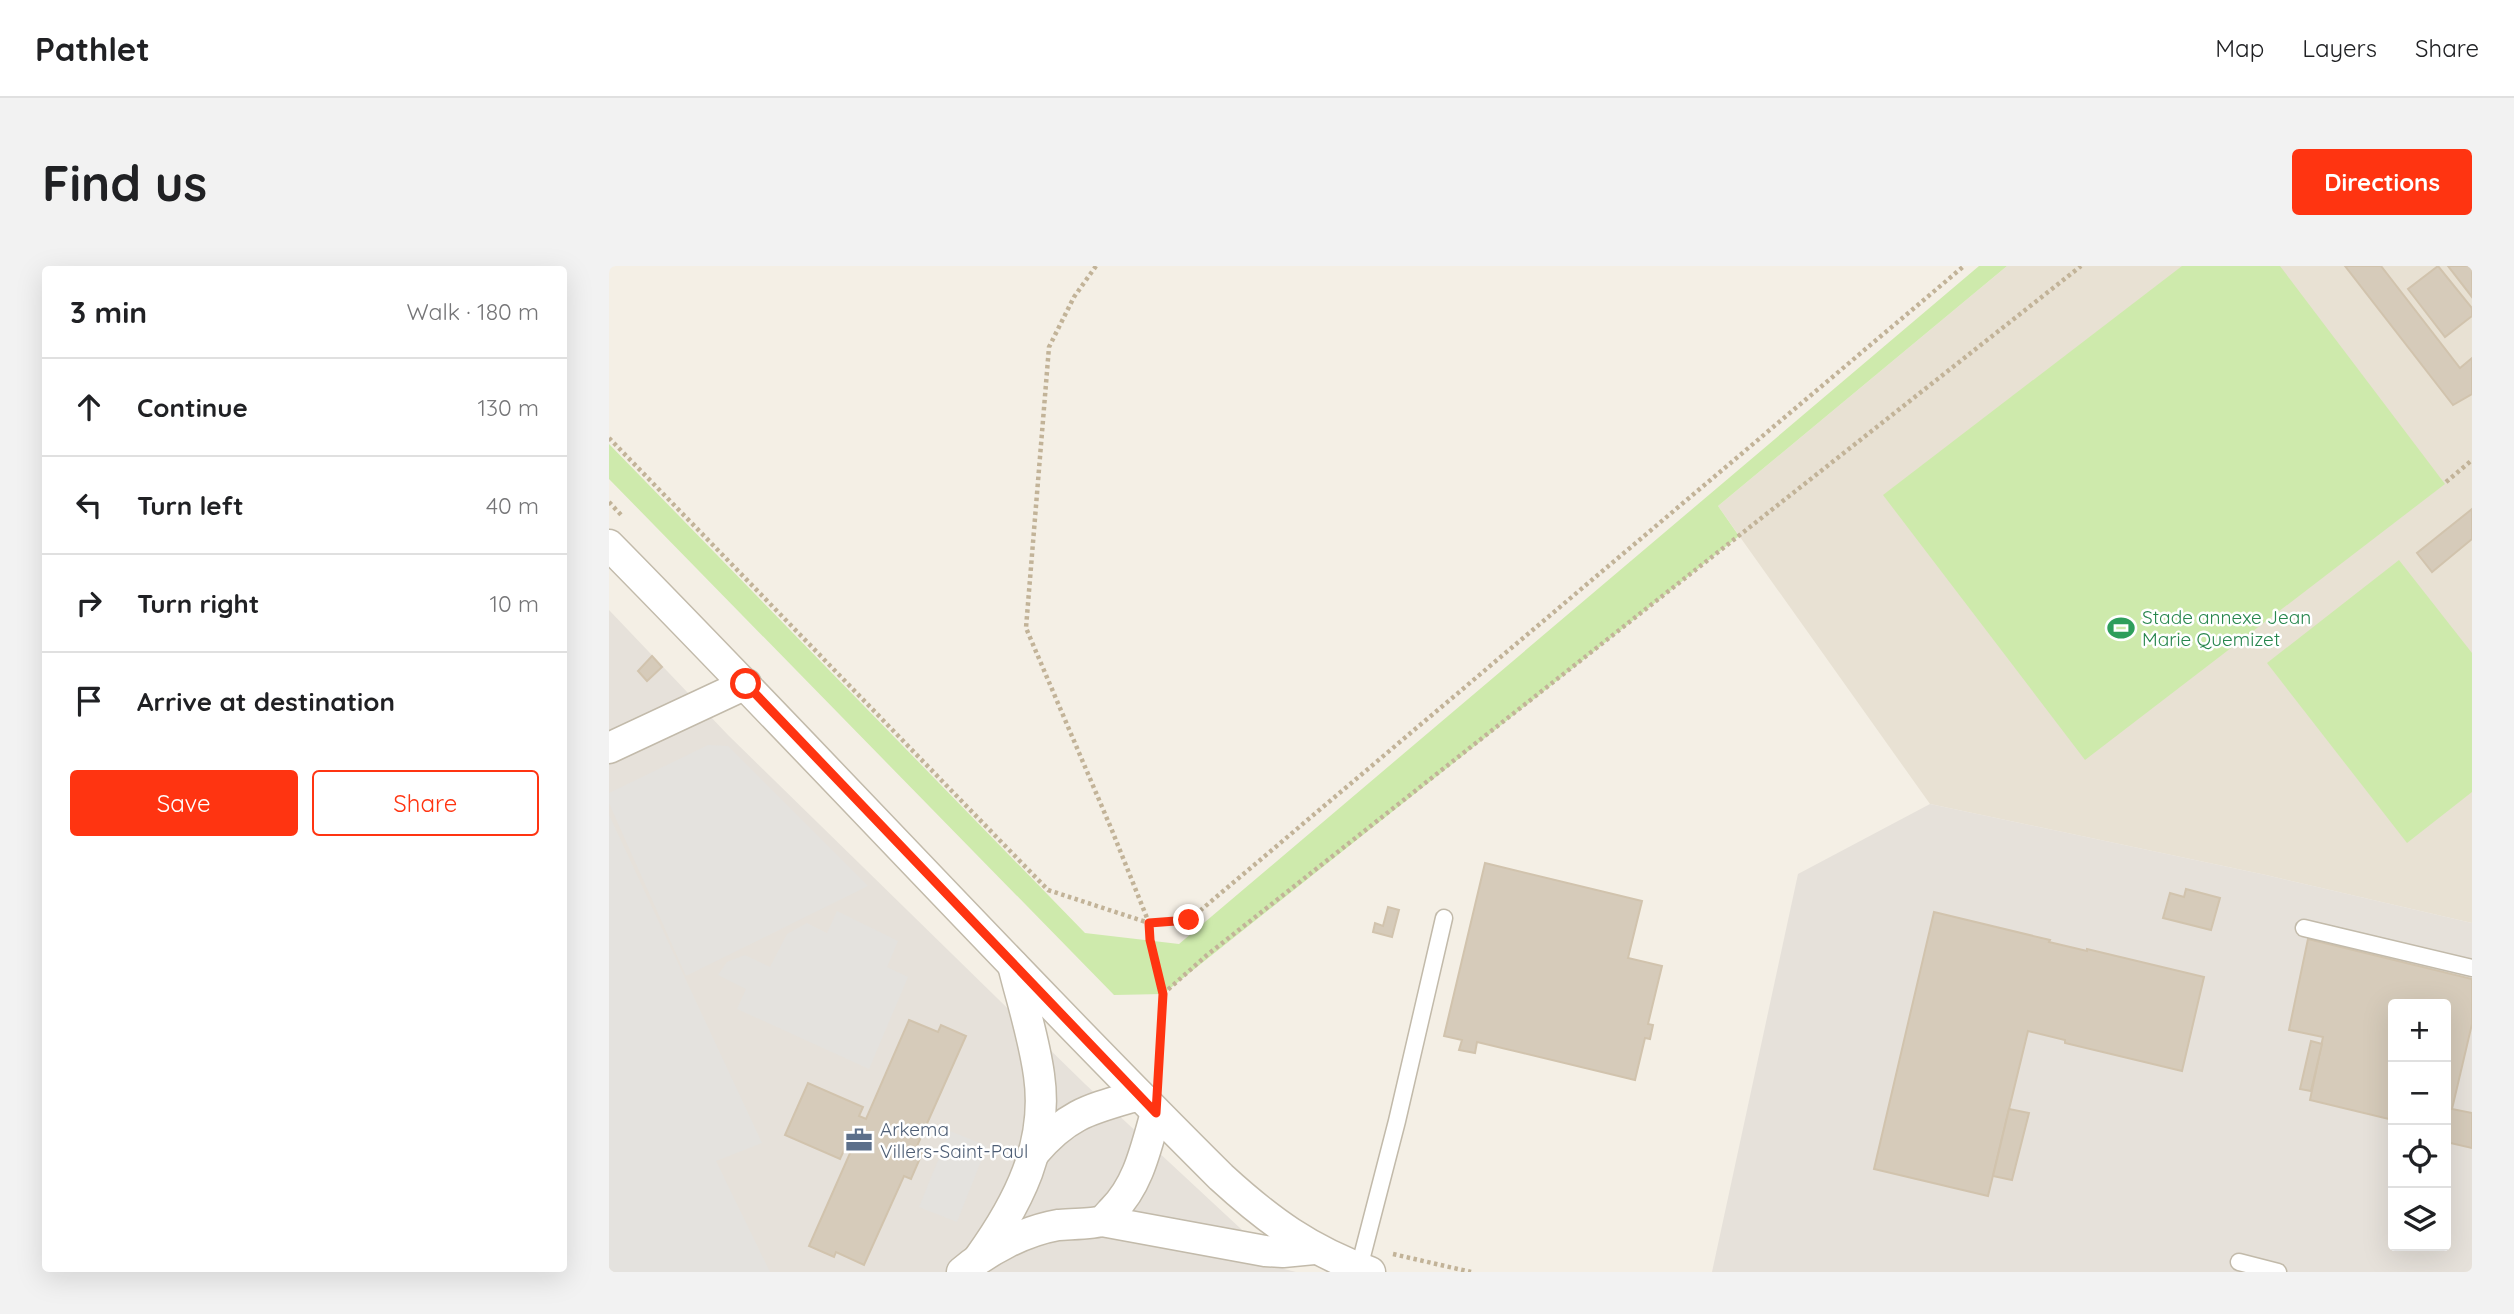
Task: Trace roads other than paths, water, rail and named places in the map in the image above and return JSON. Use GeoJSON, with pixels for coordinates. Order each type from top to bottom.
{"type":"FeatureCollection","features":[{"type":"Feature","properties":{"kind":"street"},"geometry":{"type":"LineString","coordinates":[[609,545],[746,684],[1147,1104],[1238,1193],[1277,1225],[1314,1249],[1357,1264]]}},
{"type":"Feature","properties":{"kind":"street"},"geometry":{"type":"LineString","coordinates":[[609,748],[746,684]]}},
{"type":"Feature","properties":{"kind":"street"},"geometry":{"type":"LineString","coordinates":[[970,1265],[1007,1218],[1024,1184],[1034,1153],[1040,1115],[1040,1076],[1013,965]]}},
{"type":"Feature","properties":{"kind":"street"},"geometry":{"type":"LineString","coordinates":[[1034,1153],[1049,1135],[1073,1116],[1147,1104]]}},
{"type":"Feature","properties":{"kind":"street"},"geometry":{"type":"LineString","coordinates":[[1102,1222],[1124,1199],[1139,1170],[1147,1104]]}},
{"type":"Feature","properties":{"kind":"street"},"geometry":{"type":"LineString","coordinates":[[1024,1184],[1036,1207],[1055,1226]]}},
{"type":"Feature","properties":{"kind":"street"},"geometry":{"type":"LineString","coordinates":[[970,1265],[1029,1233],[1055,1226],[1102,1222],[1265,1251],[1314,1249]]}},
{"type":"Feature","properties":{"kind":"lane"},"geometry":{"type":"LineString","coordinates":[[1357,1264],[1444,918]]}},
{"type":"Feature","properties":{"kind":"lane"},"geometry":{"type":"LineString","coordinates":[[2304,928],[2472,968]]}},
{"type":"Feature","properties":{"kind":"lane"},"geometry":{"type":"LineString","coordinates":[[2239,1262],[2278,1272]]}},
{"type":"Feature","properties":{"kind":"place","name":"Stade annexe Jean Marie Quemizet"},"geometry":{"type":"Point","coordinates":[2121,628]}},
{"type":"Feature","properties":{"kind":"place","name":"Arkema Villers-Saint-Paul"},"geometry":{"type":"Point","coordinates":[859,1140]}}]}
